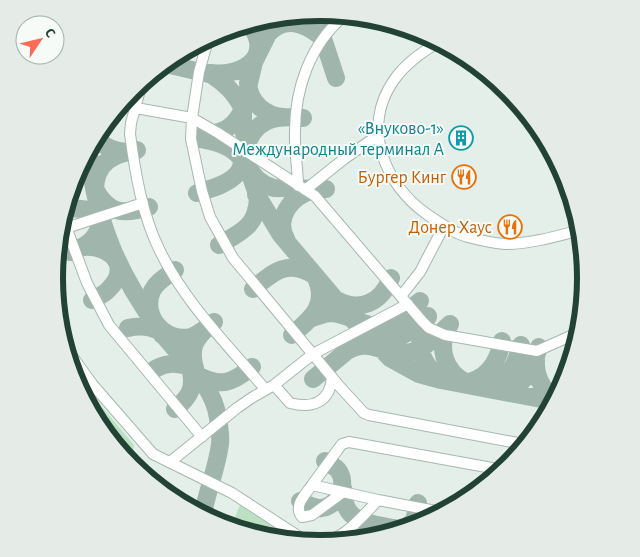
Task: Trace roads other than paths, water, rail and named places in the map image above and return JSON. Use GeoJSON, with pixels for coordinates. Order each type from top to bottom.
{"type":"FeatureCollection","features":[{"type":"Feature","properties":{"kind":"lane"},"geometry":{"type":"LineString","coordinates":[[302,188],[294,133],[295,110],[304,75],[315,51],[327,34],[339,22]]}},
{"type":"Feature","properties":{"kind":"lane"},"geometry":{"type":"LineString","coordinates":[[431,47],[407,64],[386,93],[382,106],[377,136],[383,159],[406,198],[444,226],[466,237],[504,244],[526,242],[573,232]]}},
{"type":"Feature","properties":{"kind":"lane"},"geometry":{"type":"LineString","coordinates":[[206,48],[192,118],[191,139],[202,192],[210,217],[233,258],[360,410],[368,415],[517,443]]}},
{"type":"Feature","properties":{"kind":"lane"},"geometry":{"type":"LineString","coordinates":[[139,96],[130,134],[143,203],[160,251],[184,291],[269,387],[290,403],[310,404],[321,401],[332,385],[332,377]]}},
{"type":"Feature","properties":{"kind":"lane"},"geometry":{"type":"LineString","coordinates":[[136,108],[192,118],[319,200],[429,328],[439,333],[538,351],[570,336]]}},
{"type":"Feature","properties":{"kind":"lane"},"geometry":{"type":"LineString","coordinates":[[302,188],[377,136]]}},
{"type":"Feature","properties":{"kind":"lane"},"geometry":{"type":"LineString","coordinates":[[69,225],[143,203]]}},
{"type":"Feature","properties":{"kind":"lane"},"geometry":{"type":"LineString","coordinates":[[400,296],[420,272],[444,226]]}},
{"type":"Feature","properties":{"kind":"lane"},"geometry":{"type":"LineString","coordinates":[[68,230],[87,283],[110,325],[126,348],[202,438]]}},
{"type":"Feature","properties":{"kind":"lane"},"geometry":{"type":"LineString","coordinates":[[170,462],[237,408],[269,387],[312,354],[408,304]]}},
{"type":"Feature","properties":{"kind":"lane"},"geometry":{"type":"LineString","coordinates":[[76,362],[93,385],[153,454],[232,493],[296,535]]}},
{"type":"Feature","properties":{"kind":"lane"},"geometry":{"type":"LineString","coordinates":[[342,493],[312,516],[302,517],[298,512],[298,506],[312,485],[342,444],[349,442],[494,468]]}},
{"type":"Feature","properties":{"kind":"lane"},"geometry":{"type":"LineString","coordinates":[[312,485],[342,493],[431,510]]}},
{"type":"Feature","properties":{"kind":"lane"},"geometry":{"type":"LineString","coordinates":[[340,535],[360,520],[378,500]]}},
{"type":"Feature","properties":{"kind":"place","name":"«Внуково-1» Международный терминал А"},"geometry":{"type":"Point","coordinates":[461,138]}},
{"type":"Feature","properties":{"kind":"place","name":"Бургер Кинг"},"geometry":{"type":"Point","coordinates":[464,177]}},
{"type":"Feature","properties":{"kind":"place","name":"Донер Хаус"},"geometry":{"type":"Point","coordinates":[510,227]}}]}
